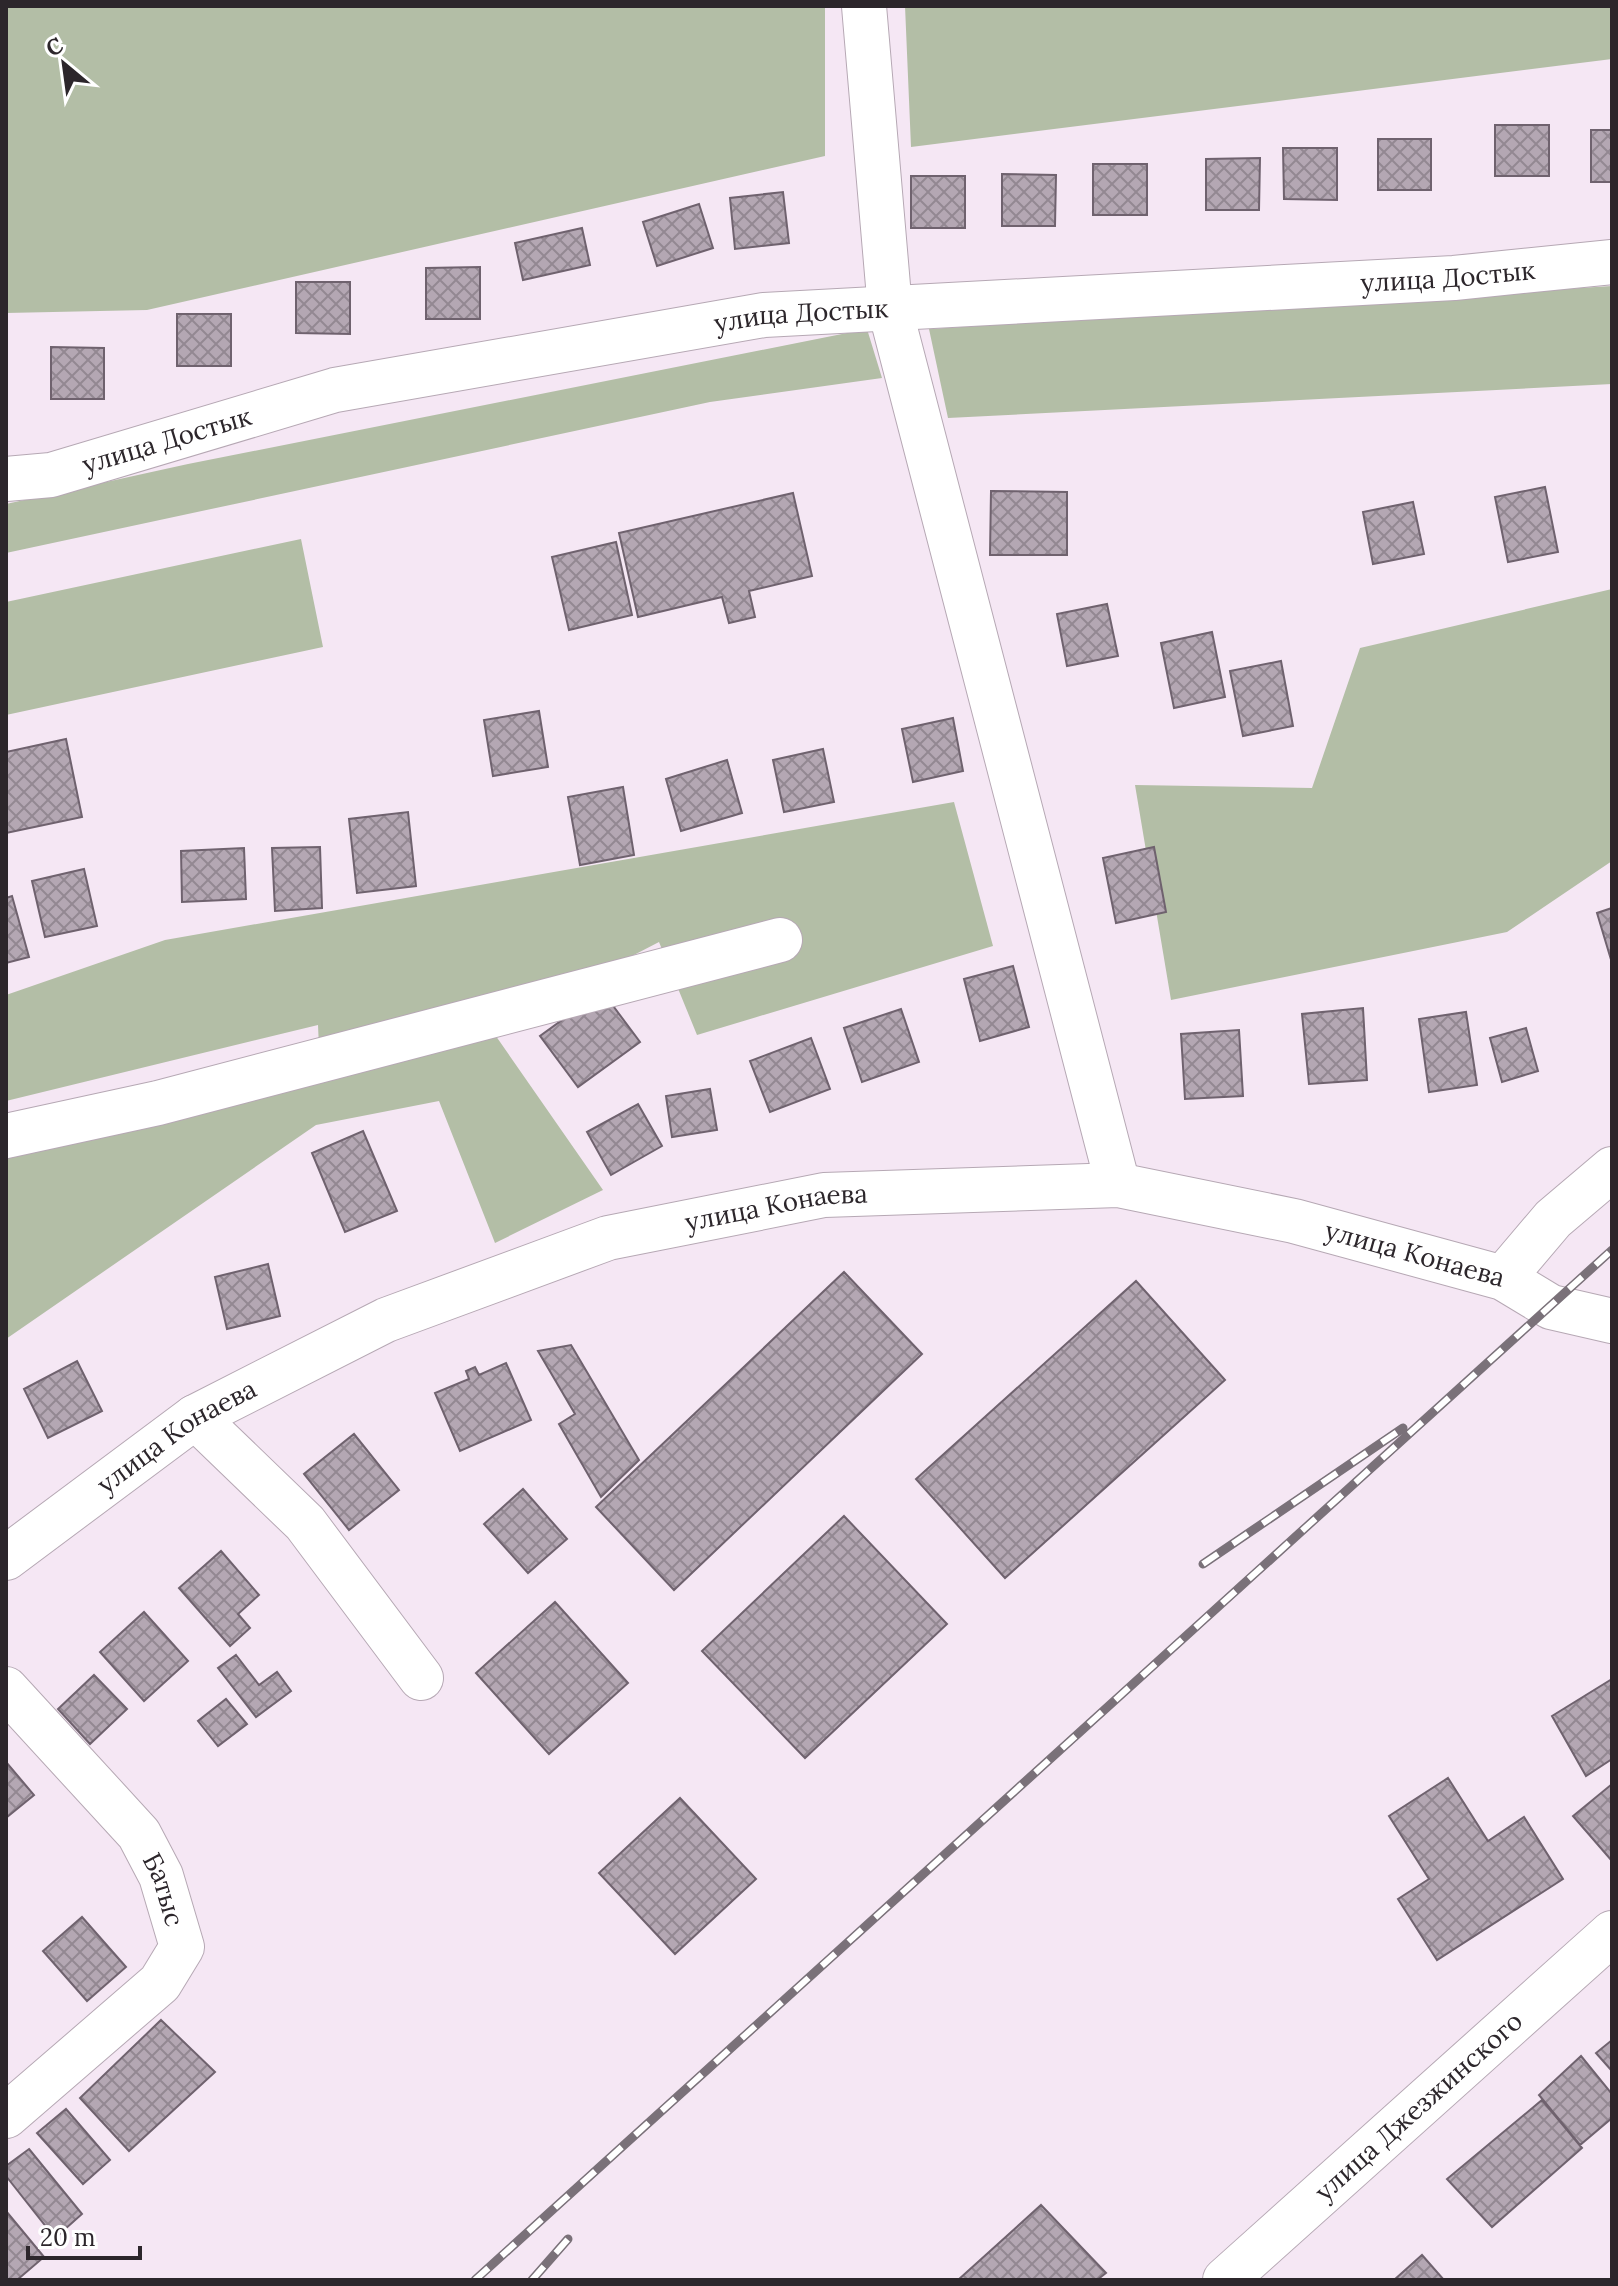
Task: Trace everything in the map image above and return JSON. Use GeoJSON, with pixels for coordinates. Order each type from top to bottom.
{"type":"FeatureCollection","features":[{"type":"Feature","properties":{"kind":"street"},"geometry":{"type":"LineString","coordinates":[[864,6],[890,309],[1118,1185]]}},
{"type":"Feature","properties":{"kind":"street","name":"улица Достык"},"geometry":{"type":"LineString","coordinates":[[6,479],[51,475],[335,390],[764,315],[1454,278],[1612,262]]}},
{"type":"Feature","properties":{"kind":"street"},"geometry":{"type":"LineString","coordinates":[[6,1136],[158,1103],[780,940]]}},
{"type":"Feature","properties":{"kind":"street"},"geometry":{"type":"LineString","coordinates":[[1503,1278],[1553,1219],[1612,1169]]}},
{"type":"Feature","properties":{"kind":"street","name":"улица Конаева"},"geometry":{"type":"LineString","coordinates":[[6,1558],[195,1417],[386,1320],[608,1238],[824,1195],[1118,1185],[1294,1221],[1503,1278],[1551,1307],[1612,1321]]}},
{"type":"Feature","properties":{"kind":"street"},"geometry":{"type":"LineString","coordinates":[[195,1417],[305,1523],[421,1678]]}},
{"type":"Feature","properties":{"kind":"street","name":"Батыс"},"geometry":{"type":"LineString","coordinates":[[6,1689],[139,1834],[161,1876],[182,1947],[160,1983],[6,2116]]}},
{"type":"Feature","properties":{"kind":"street","name":"улица Джезжинского"},"geometry":{"type":"LineString","coordinates":[[1225,2280],[1612,1933]]}},
{"type":"Feature","properties":{"kind":"green space"},"geometry":{"type":"Polygon","coordinates":[[[6,6],[825,6],[825,156],[147,310],[6,313],[6,6]]]}},
{"type":"Feature","properties":{"kind":"green space"},"geometry":{"type":"Polygon","coordinates":[[[905,6],[1612,6],[1612,59],[911,147],[905,6]]]}},
{"type":"Feature","properties":{"kind":"green space"},"geometry":{"type":"Polygon","coordinates":[[[1612,286],[1612,384],[948,418],[929,329],[1612,286]]]}},
{"type":"Feature","properties":{"kind":"green space"},"geometry":{"type":"Polygon","coordinates":[[[867,329],[882,378],[710,402],[6,553],[6,504],[188,464],[867,329]]]}},
{"type":"Feature","properties":{"kind":"green space"},"geometry":{"type":"Polygon","coordinates":[[[301,539],[323,647],[6,715],[6,602],[301,539]]]}},
{"type":"Feature","properties":{"kind":"green space"},"geometry":{"type":"Polygon","coordinates":[[[1612,589],[1612,861],[1507,932],[1171,1000],[1135,785],[1312,788],[1360,648],[1612,589]]]}},
{"type":"Feature","properties":{"kind":"green space"},"geometry":{"type":"Polygon","coordinates":[[[954,802],[993,946],[697,1035],[659,942],[491,1029],[603,1190],[495,1243],[439,1101],[316,1125],[6,1339],[6,1158],[320,1070],[318,1025],[6,1101],[6,995],[165,940],[954,802]]]}},
{"type":"Feature","properties":{"kind":"building"},"geometry":{"type":"Polygon","coordinates":[[[1495,125],[1549,125],[1549,176],[1495,176],[1495,125]]]}},
{"type":"Feature","properties":{"kind":"building"},"geometry":{"type":"Polygon","coordinates":[[[1591,130],[1612,130],[1612,182],[1591,182],[1591,130]]]}},
{"type":"Feature","properties":{"kind":"building"},"geometry":{"type":"Polygon","coordinates":[[[1378,139],[1431,139],[1431,190],[1378,190],[1378,139]]]}},
{"type":"Feature","properties":{"kind":"building"},"geometry":{"type":"Polygon","coordinates":[[[1283,148],[1337,148],[1337,200],[1284,199],[1283,148]]]}},
{"type":"Feature","properties":{"kind":"building"},"geometry":{"type":"Polygon","coordinates":[[[1260,158],[1259,210],[1206,210],[1206,159],[1260,158]]]}},
{"type":"Feature","properties":{"kind":"building"},"geometry":{"type":"Polygon","coordinates":[[[1093,164],[1147,164],[1147,215],[1093,215],[1093,164]]]}},
{"type":"Feature","properties":{"kind":"building"},"geometry":{"type":"Polygon","coordinates":[[[1002,174],[1056,175],[1055,226],[1002,226],[1002,174]]]}},
{"type":"Feature","properties":{"kind":"building"},"geometry":{"type":"Polygon","coordinates":[[[911,176],[965,176],[965,228],[911,228],[911,176]]]}},
{"type":"Feature","properties":{"kind":"building"},"geometry":{"type":"Polygon","coordinates":[[[783,192],[789,243],[735,249],[730,198],[783,192]]]}},
{"type":"Feature","properties":{"kind":"building"},"geometry":{"type":"Polygon","coordinates":[[[699,204],[713,248],[657,266],[643,222],[699,204]]]}},
{"type":"Feature","properties":{"kind":"building"},"geometry":{"type":"Polygon","coordinates":[[[582,228],[590,265],[523,280],[515,243],[582,228]]]}},
{"type":"Feature","properties":{"kind":"building"},"geometry":{"type":"Polygon","coordinates":[[[480,267],[480,319],[426,319],[426,268],[480,267]]]}},
{"type":"Feature","properties":{"kind":"building"},"geometry":{"type":"Polygon","coordinates":[[[296,282],[350,282],[350,334],[296,333],[296,282]]]}},
{"type":"Feature","properties":{"kind":"building"},"geometry":{"type":"Polygon","coordinates":[[[177,314],[231,314],[231,366],[177,366],[177,314]]]}},
{"type":"Feature","properties":{"kind":"building"},"geometry":{"type":"Polygon","coordinates":[[[51,347],[104,348],[104,399],[51,399],[51,347]]]}},
{"type":"Feature","properties":{"kind":"building"},"geometry":{"type":"Polygon","coordinates":[[[1545,487],[1558,552],[1508,562],[1495,497],[1545,487]]]}},
{"type":"Feature","properties":{"kind":"building"},"geometry":{"type":"Polygon","coordinates":[[[991,491],[1067,492],[1067,555],[990,555],[991,491]]]}},
{"type":"Feature","properties":{"kind":"building"},"geometry":{"type":"Polygon","coordinates":[[[793,493],[812,576],[749,591],[755,617],[729,623],[722,597],[638,617],[619,533],[793,493]]]}},
{"type":"Feature","properties":{"kind":"building"},"geometry":{"type":"Polygon","coordinates":[[[1413,502],[1424,554],[1373,564],[1363,512],[1413,502]]]}},
{"type":"Feature","properties":{"kind":"building"},"geometry":{"type":"Polygon","coordinates":[[[616,542],[632,615],[569,630],[552,557],[616,542]]]}},
{"type":"Feature","properties":{"kind":"building"},"geometry":{"type":"Polygon","coordinates":[[[1107,604],[1118,656],[1067,666],[1057,614],[1107,604]]]}},
{"type":"Feature","properties":{"kind":"building"},"geometry":{"type":"Polygon","coordinates":[[[1212,632],[1225,697],[1174,708],[1161,643],[1212,632]]]}},
{"type":"Feature","properties":{"kind":"building"},"geometry":{"type":"Polygon","coordinates":[[[1281,661],[1293,726],[1243,736],[1230,671],[1281,661]]]}},
{"type":"Feature","properties":{"kind":"building"},"geometry":{"type":"Polygon","coordinates":[[[539,711],[548,767],[493,776],[484,720],[539,711]]]}},
{"type":"Feature","properties":{"kind":"building"},"geometry":{"type":"Polygon","coordinates":[[[953,718],[963,771],[913,782],[902,729],[953,718]]]}},
{"type":"Feature","properties":{"kind":"building"},"geometry":{"type":"Polygon","coordinates":[[[66,739],[82,817],[6,833],[6,752],[66,739]]]}},
{"type":"Feature","properties":{"kind":"building"},"geometry":{"type":"Polygon","coordinates":[[[823,749],[834,802],[784,812],[773,760],[823,749]]]}},
{"type":"Feature","properties":{"kind":"building"},"geometry":{"type":"Polygon","coordinates":[[[727,760],[742,813],[681,831],[666,779],[727,760]]]}},
{"type":"Feature","properties":{"kind":"building"},"geometry":{"type":"Polygon","coordinates":[[[623,787],[634,855],[580,865],[568,797],[623,787]]]}},
{"type":"Feature","properties":{"kind":"building"},"geometry":{"type":"Polygon","coordinates":[[[408,812],[416,886],[357,893],[349,819],[408,812]]]}},
{"type":"Feature","properties":{"kind":"building"},"geometry":{"type":"Polygon","coordinates":[[[320,847],[322,908],[275,911],[272,848],[320,847]]]}},
{"type":"Feature","properties":{"kind":"building"},"geometry":{"type":"Polygon","coordinates":[[[1154,847],[1166,912],[1116,923],[1103,858],[1154,847]]]}},
{"type":"Feature","properties":{"kind":"building"},"geometry":{"type":"Polygon","coordinates":[[[244,848],[246,899],[182,902],[181,851],[244,848]]]}},
{"type":"Feature","properties":{"kind":"building"},"geometry":{"type":"Polygon","coordinates":[[[84,869],[97,926],[45,937],[32,881],[84,869]]]}},
{"type":"Feature","properties":{"kind":"building"},"geometry":{"type":"Polygon","coordinates":[[[12,896],[29,957],[6,963],[6,898],[12,896]]]}},
{"type":"Feature","properties":{"kind":"building"},"geometry":{"type":"Polygon","coordinates":[[[1612,908],[1612,963],[1597,913],[1612,908]]]}},
{"type":"Feature","properties":{"kind":"building"},"geometry":{"type":"Polygon","coordinates":[[[1013,966],[1029,1027],[980,1041],[964,979],[1013,966]]]}},
{"type":"Feature","properties":{"kind":"building"},"geometry":{"type":"Polygon","coordinates":[[[602,991],[640,1042],[578,1087],[540,1036],[602,991]]]}},
{"type":"Feature","properties":{"kind":"building"},"geometry":{"type":"Polygon","coordinates":[[[1363,1008],[1367,1080],[1309,1084],[1302,1014],[1363,1008]]]}},
{"type":"Feature","properties":{"kind":"building"},"geometry":{"type":"Polygon","coordinates":[[[901,1009],[919,1062],[862,1082],[844,1028],[901,1009]]]}},
{"type":"Feature","properties":{"kind":"building"},"geometry":{"type":"Polygon","coordinates":[[[1466,1012],[1477,1085],[1429,1092],[1419,1019],[1466,1012]]]}},
{"type":"Feature","properties":{"kind":"building"},"geometry":{"type":"Polygon","coordinates":[[[1526,1028],[1538,1071],[1502,1082],[1490,1038],[1526,1028]]]}},
{"type":"Feature","properties":{"kind":"building"},"geometry":{"type":"Polygon","coordinates":[[[1239,1030],[1243,1096],[1185,1099],[1181,1034],[1239,1030]]]}},
{"type":"Feature","properties":{"kind":"building"},"geometry":{"type":"Polygon","coordinates":[[[811,1038],[830,1089],[770,1112],[750,1061],[811,1038]]]}},
{"type":"Feature","properties":{"kind":"building"},"geometry":{"type":"Polygon","coordinates":[[[710,1089],[717,1130],[672,1137],[666,1096],[710,1089]]]}},
{"type":"Feature","properties":{"kind":"building"},"geometry":{"type":"Polygon","coordinates":[[[638,1104],[662,1146],[611,1175],[587,1132],[638,1104]]]}},
{"type":"Feature","properties":{"kind":"building"},"geometry":{"type":"Polygon","coordinates":[[[363,1131],[397,1211],[345,1232],[312,1153],[363,1131]]]}},
{"type":"Feature","properties":{"kind":"building"},"geometry":{"type":"Polygon","coordinates":[[[268,1264],[280,1316],[227,1329],[215,1277],[268,1264]]]}},
{"type":"Feature","properties":{"kind":"building"},"geometry":{"type":"Polygon","coordinates":[[[844,1272],[922,1354],[674,1590],[596,1507],[844,1272]]]}},
{"type":"Feature","properties":{"kind":"building"},"geometry":{"type":"Polygon","coordinates":[[[1136,1281],[1225,1380],[1005,1578],[916,1479],[1136,1281]]]}},
{"type":"Feature","properties":{"kind":"building"},"geometry":{"type":"Polygon","coordinates":[[[571,1345],[639,1460],[601,1497],[559,1424],[575,1414],[538,1351],[571,1345]]]}},
{"type":"Feature","properties":{"kind":"building"},"geometry":{"type":"Polygon","coordinates":[[[77,1361],[102,1411],[48,1438],[24,1389],[77,1361]]]}},
{"type":"Feature","properties":{"kind":"building"},"geometry":{"type":"Polygon","coordinates":[[[506,1363],[531,1420],[460,1451],[435,1393],[469,1379],[466,1371],[475,1367],[479,1375],[506,1363]]]}},
{"type":"Feature","properties":{"kind":"building"},"geometry":{"type":"Polygon","coordinates":[[[354,1434],[399,1490],[349,1530],[304,1474],[354,1434]]]}},
{"type":"Feature","properties":{"kind":"building"},"geometry":{"type":"Polygon","coordinates":[[[523,1489],[567,1539],[528,1573],[484,1524],[523,1489]]]}},
{"type":"Feature","properties":{"kind":"building"},"geometry":{"type":"Polygon","coordinates":[[[844,1516],[947,1624],[805,1758],[702,1651],[844,1516]]]}},
{"type":"Feature","properties":{"kind":"building"},"geometry":{"type":"Polygon","coordinates":[[[221,1551],[259,1595],[238,1614],[250,1628],[230,1646],[179,1588],[221,1551]]]}},
{"type":"Feature","properties":{"kind":"building"},"geometry":{"type":"Polygon","coordinates":[[[555,1602],[628,1683],[549,1754],[476,1673],[555,1602]]]}},
{"type":"Feature","properties":{"kind":"building"},"geometry":{"type":"Polygon","coordinates":[[[144,1612],[188,1661],[144,1701],[100,1652],[144,1612]]]}},
{"type":"Feature","properties":{"kind":"building"},"geometry":{"type":"Polygon","coordinates":[[[236,1655],[259,1685],[277,1672],[291,1691],[256,1717],[218,1668],[236,1655]]]}},
{"type":"Feature","properties":{"kind":"building"},"geometry":{"type":"Polygon","coordinates":[[[94,1675],[127,1709],[90,1744],[58,1709],[94,1675]]]}},
{"type":"Feature","properties":{"kind":"building"},"geometry":{"type":"Polygon","coordinates":[[[1612,1679],[1612,1759],[1586,1776],[1552,1716],[1612,1679]]]}},
{"type":"Feature","properties":{"kind":"building"},"geometry":{"type":"Polygon","coordinates":[[[226,1699],[247,1724],[218,1746],[198,1721],[226,1699]]]}},
{"type":"Feature","properties":{"kind":"building"},"geometry":{"type":"Polygon","coordinates":[[[6,1762],[34,1795],[6,1818],[6,1762]]]}},
{"type":"Feature","properties":{"kind":"building"},"geometry":{"type":"Polygon","coordinates":[[[1448,1778],[1488,1841],[1524,1817],[1563,1879],[1437,1960],[1398,1899],[1429,1879],[1389,1816],[1448,1778]]]}},
{"type":"Feature","properties":{"kind":"building"},"geometry":{"type":"Polygon","coordinates":[[[1612,1784],[1612,1861],[1573,1816],[1612,1784]]]}},
{"type":"Feature","properties":{"kind":"building"},"geometry":{"type":"Polygon","coordinates":[[[680,1798],[756,1879],[675,1954],[599,1873],[680,1798]]]}},
{"type":"Feature","properties":{"kind":"building"},"geometry":{"type":"Polygon","coordinates":[[[82,1917],[126,1967],[87,2001],[43,1951],[82,1917]]]}},
{"type":"Feature","properties":{"kind":"building"},"geometry":{"type":"Polygon","coordinates":[[[161,2020],[215,2072],[129,2151],[80,2098],[161,2020]]]}},
{"type":"Feature","properties":{"kind":"building"},"geometry":{"type":"Polygon","coordinates":[[[1612,2040],[1612,2071],[1596,2053],[1612,2040]]]}},
{"type":"Feature","properties":{"kind":"building"},"geometry":{"type":"Polygon","coordinates":[[[1581,2056],[1612,2094],[1612,2118],[1580,2145],[1539,2095],[1581,2056]]]}},
{"type":"Feature","properties":{"kind":"building"},"geometry":{"type":"Polygon","coordinates":[[[1542,2100],[1582,2148],[1492,2227],[1447,2179],[1542,2100]]]}},
{"type":"Feature","properties":{"kind":"building"},"geometry":{"type":"Polygon","coordinates":[[[66,2109],[110,2160],[83,2184],[37,2133],[66,2109]]]}},
{"type":"Feature","properties":{"kind":"building"},"geometry":{"type":"Polygon","coordinates":[[[29,2149],[82,2214],[55,2238],[6,2176],[6,2166],[29,2149]]]}},
{"type":"Feature","properties":{"kind":"building"},"geometry":{"type":"Polygon","coordinates":[[[1041,2205],[1106,2273],[1097,2280],[958,2280],[1041,2205]]]}},
{"type":"Feature","properties":{"kind":"building"},"geometry":{"type":"Polygon","coordinates":[[[6,2211],[44,2257],[17,2280],[6,2280],[6,2211]]]}},
{"type":"Feature","properties":{"kind":"building"},"geometry":{"type":"Polygon","coordinates":[[[1422,2255],[1444,2280],[1394,2280],[1422,2255]]]}},
{"type":"Feature","properties":{"kind":"railway"},"geometry":{"type":"LineString","coordinates":[[475,2280],[1612,1250]]}},
{"type":"Feature","properties":{"kind":"railway"},"geometry":{"type":"LineString","coordinates":[[1203,1564],[1403,1428]]}},
{"type":"Feature","properties":{"kind":"railway"},"geometry":{"type":"LineString","coordinates":[[532,2280],[568,2239]]}}]}
